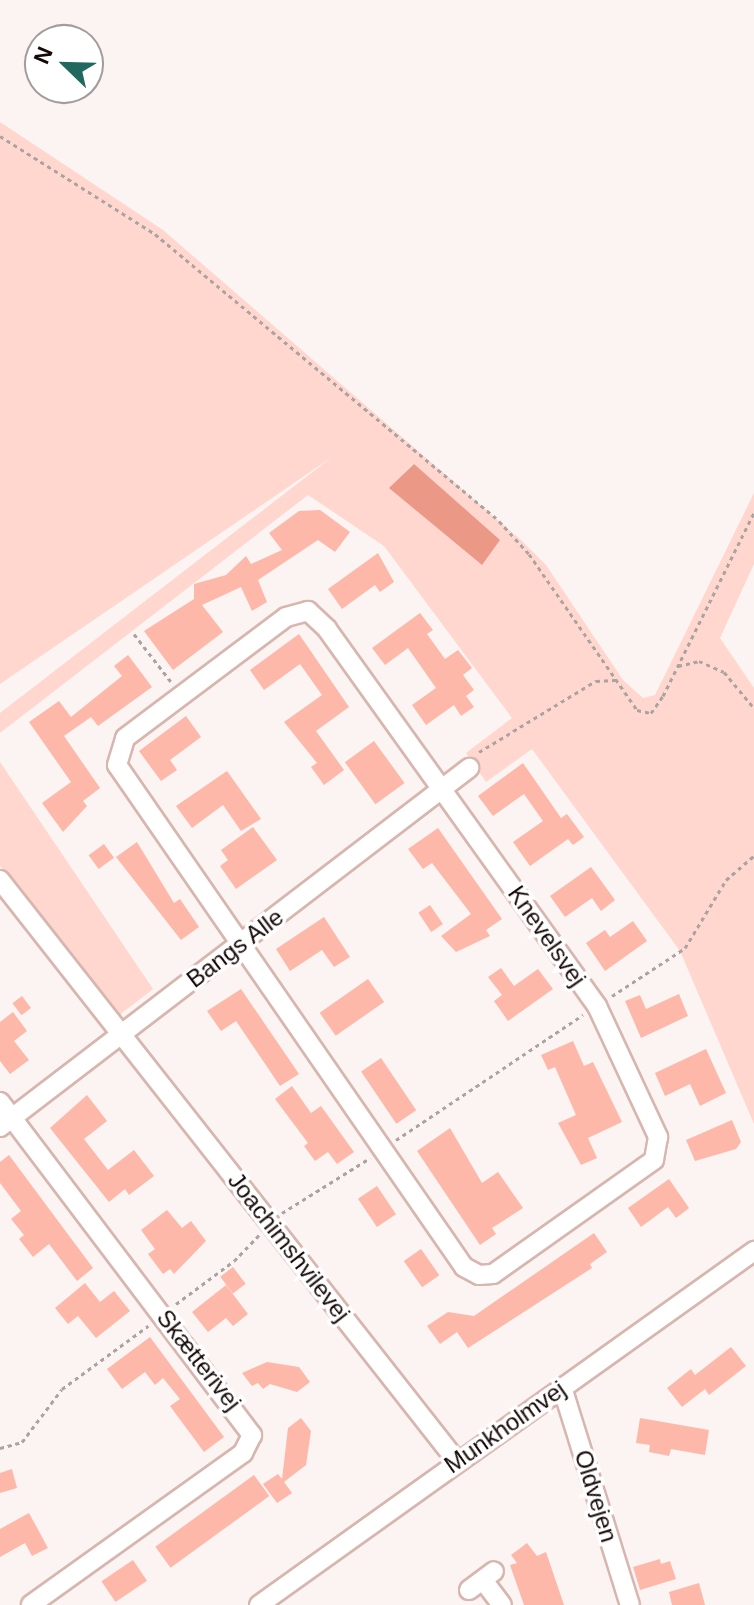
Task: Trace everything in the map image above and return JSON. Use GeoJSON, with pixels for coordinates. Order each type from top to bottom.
{"type":"FeatureCollection","features":[{"type":"Feature","properties":{"kind":"street","name":"Knevelsvej"},"geometry":{"type":"LineString","coordinates":[[308,611],[318,617],[597,1006],[658,1137],[658,1153],[493,1274],[479,1275],[464,1267],[117,765],[123,740],[181,695],[286,617],[308,611]]}},
{"type":"Feature","properties":{"kind":"street","name":"Bangs Alle"},"geometry":{"type":"LineString","coordinates":[[6,1122],[469,768]]}},
{"type":"Feature","properties":{"kind":"street","name":"Joachimshvilevej"},"geometry":{"type":"LineString","coordinates":[[0,880],[456,1460]]}},
{"type":"Feature","properties":{"kind":"street","name":"Skætterivej"},"geometry":{"type":"LineString","coordinates":[[0,1102],[6,1122],[252,1435],[243,1453],[31,1605]]}},
{"type":"Feature","properties":{"kind":"street","name":"Munkholmvej"},"geometry":{"type":"LineString","coordinates":[[259,1605],[456,1460],[754,1251]]}},
{"type":"Feature","properties":{"kind":"street","name":"Oldvejen"},"geometry":{"type":"LineString","coordinates":[[562,1387],[630,1605]]}},
{"type":"Feature","properties":{"kind":"street"},"geometry":{"type":"LineString","coordinates":[[482,1580],[502,1605]]}},
{"type":"Feature","properties":{"kind":"path"},"geometry":{"type":"LineString","coordinates":[[0,136],[155,234],[499,521],[529,554],[637,710],[651,713],[678,666],[754,513]]}},
{"type":"Feature","properties":{"kind":"path"},"geometry":{"type":"LineString","coordinates":[[134,634],[181,695]]}},
{"type":"Feature","properties":{"kind":"path"},"geometry":{"type":"LineString","coordinates":[[678,666],[699,661],[724,672],[754,708]]}},
{"type":"Feature","properties":{"kind":"path"},"geometry":{"type":"LineString","coordinates":[[469,768],[468,761],[478,752],[596,681],[615,680]]}},
{"type":"Feature","properties":{"kind":"path"},"geometry":{"type":"LineString","coordinates":[[450,1102],[685,948],[726,880],[754,856]]}},
{"type":"Feature","properties":{"kind":"path"},"geometry":{"type":"LineString","coordinates":[[0,1448],[22,1442],[50,1400],[90,1371]]}},
{"type":"Feature","properties":{"kind":"shaded area"},"geometry":{"type":"Polygon","coordinates":[[[0,122],[163,230],[522,541],[546,565],[623,680],[643,698],[655,695],[754,493],[754,564],[720,638],[754,688],[754,1124],[680,951],[532,749],[486,782],[466,753],[512,718],[384,546],[308,495],[0,733],[0,713],[332,457],[0,684],[0,122]],[[413,464],[390,488],[482,565],[413,464]]]}},
{"type":"Feature","properties":{"kind":"shaded area"},"geometry":{"type":"Polygon","coordinates":[[[414,464],[500,540],[482,565],[389,488],[414,464]]]}},
{"type":"Feature","properties":{"kind":"shaded area"},"geometry":{"type":"Polygon","coordinates":[[[0,762],[153,989],[118,1016],[0,866],[0,762]]]}},
{"type":"Feature","properties":{"kind":"building"},"geometry":{"type":"Polygon","coordinates":[[[320,510],[350,532],[335,552],[318,540],[258,580],[267,602],[252,611],[241,587],[202,605],[223,632],[173,670],[144,631],[194,599],[194,584],[226,575],[246,556],[251,564],[282,550],[269,533],[299,511],[320,510]]]}},
{"type":"Feature","properties":{"kind":"building"},"geometry":{"type":"Polygon","coordinates":[[[378,553],[394,582],[380,592],[375,585],[342,609],[328,589],[378,553]]]}},
{"type":"Feature","properties":{"kind":"building"},"geometry":{"type":"Polygon","coordinates":[[[420,613],[433,630],[427,634],[445,659],[458,650],[472,668],[463,675],[474,690],[466,696],[474,707],[461,716],[454,705],[426,725],[412,705],[436,688],[408,648],[385,665],[372,648],[420,613]]]}},
{"type":"Feature","properties":{"kind":"building"},"geometry":{"type":"Polygon","coordinates":[[[299,634],[349,707],[316,731],[344,770],[324,785],[311,767],[317,763],[284,722],[322,695],[300,664],[264,690],[250,670],[299,634]]]}},
{"type":"Feature","properties":{"kind":"building"},"geometry":{"type":"Polygon","coordinates":[[[128,655],[152,687],[98,726],[91,717],[64,736],[100,788],[83,801],[87,806],[63,832],[42,803],[71,782],[29,722],[59,701],[71,717],[122,676],[114,666],[128,655]]]}},
{"type":"Feature","properties":{"kind":"building"},"geometry":{"type":"Polygon","coordinates":[[[186,716],[201,737],[170,760],[177,770],[161,781],[139,751],[186,716]]]}},
{"type":"Feature","properties":{"kind":"building"},"geometry":{"type":"Polygon","coordinates":[[[374,741],[405,783],[375,804],[345,762],[374,741]]]}},
{"type":"Feature","properties":{"kind":"building"},"geometry":{"type":"Polygon","coordinates":[[[523,763],[561,818],[567,814],[584,837],[573,845],[568,839],[530,866],[513,842],[543,821],[524,794],[493,816],[478,796],[523,763]]]}},
{"type":"Feature","properties":{"kind":"building"},"geometry":{"type":"Polygon","coordinates":[[[227,771],[261,819],[241,831],[223,805],[192,828],[176,806],[227,771]]]}},
{"type":"Feature","properties":{"kind":"building"},"geometry":{"type":"Polygon","coordinates":[[[253,827],[277,860],[236,889],[220,866],[228,860],[221,850],[253,827]]]}},
{"type":"Feature","properties":{"kind":"building"},"geometry":{"type":"Polygon","coordinates":[[[438,828],[502,919],[486,930],[490,936],[456,952],[441,936],[471,914],[432,863],[423,869],[408,849],[438,828]]]}},
{"type":"Feature","properties":{"kind":"building"},"geometry":{"type":"Polygon","coordinates":[[[137,842],[174,903],[180,899],[199,927],[181,940],[116,857],[137,842]]]}},
{"type":"Feature","properties":{"kind":"building"},"geometry":{"type":"Polygon","coordinates":[[[104,844],[114,858],[99,869],[89,855],[104,844]]]}},
{"type":"Feature","properties":{"kind":"building"},"geometry":{"type":"Polygon","coordinates":[[[591,867],[615,900],[601,911],[592,898],[565,917],[550,896],[591,867]]]}},
{"type":"Feature","properties":{"kind":"building"},"geometry":{"type":"Polygon","coordinates":[[[430,905],[443,924],[431,932],[418,913],[430,905]]]}},
{"type":"Feature","properties":{"kind":"building"},"geometry":{"type":"Polygon","coordinates":[[[324,917],[350,957],[334,967],[322,950],[290,971],[276,949],[324,917]]]}},
{"type":"Feature","properties":{"kind":"building"},"geometry":{"type":"Polygon","coordinates":[[[633,921],[647,941],[605,971],[586,943],[605,930],[610,937],[633,921]]]}},
{"type":"Feature","properties":{"kind":"building"},"geometry":{"type":"Polygon","coordinates":[[[501,968],[514,986],[538,969],[553,989],[508,1021],[494,1001],[502,995],[488,977],[501,968]]]}},
{"type":"Feature","properties":{"kind":"building"},"geometry":{"type":"Polygon","coordinates":[[[368,979],[384,1002],[336,1036],[320,1013],[368,979]]]}},
{"type":"Feature","properties":{"kind":"building"},"geometry":{"type":"Polygon","coordinates":[[[241,989],[299,1074],[280,1086],[236,1021],[221,1031],[207,1011],[241,989]]]}},
{"type":"Feature","properties":{"kind":"building"},"geometry":{"type":"Polygon","coordinates":[[[679,994],[688,1016],[641,1038],[625,1001],[640,995],[646,1009],[679,994]]]}},
{"type":"Feature","properties":{"kind":"building"},"geometry":{"type":"Polygon","coordinates":[[[22,996],[31,1008],[21,1015],[12,1003],[22,996]]]}},
{"type":"Feature","properties":{"kind":"building"},"geometry":{"type":"Polygon","coordinates":[[[13,1012],[27,1031],[14,1041],[29,1060],[10,1074],[0,1061],[0,1022],[13,1012]]]}},
{"type":"Feature","properties":{"kind":"building"},"geometry":{"type":"Polygon","coordinates":[[[573,1041],[584,1066],[593,1062],[622,1122],[588,1138],[597,1158],[581,1165],[558,1123],[576,1115],[555,1067],[548,1070],[541,1055],[573,1041]]]}},
{"type":"Feature","properties":{"kind":"building"},"geometry":{"type":"Polygon","coordinates":[[[706,1049],[726,1093],[700,1106],[690,1084],[665,1096],[655,1073],[706,1049]]]}},
{"type":"Feature","properties":{"kind":"building"},"geometry":{"type":"Polygon","coordinates":[[[381,1058],[416,1110],[396,1124],[361,1071],[381,1058]]]}},
{"type":"Feature","properties":{"kind":"building"},"geometry":{"type":"Polygon","coordinates":[[[292,1086],[311,1113],[321,1106],[354,1152],[337,1164],[328,1152],[315,1161],[304,1146],[308,1143],[275,1099],[292,1086]]]}},
{"type":"Feature","properties":{"kind":"building"},"geometry":{"type":"Polygon","coordinates":[[[87,1095],[107,1121],[84,1139],[108,1170],[134,1150],[154,1176],[129,1195],[125,1189],[109,1202],[50,1128],[87,1095]]]}},
{"type":"Feature","properties":{"kind":"building"},"geometry":{"type":"Polygon","coordinates":[[[732,1120],[741,1142],[736,1149],[695,1161],[686,1140],[732,1120]]]}},
{"type":"Feature","properties":{"kind":"building"},"geometry":{"type":"Polygon","coordinates":[[[450,1128],[482,1183],[498,1172],[523,1208],[492,1228],[496,1234],[480,1245],[417,1151],[450,1128]]]}},
{"type":"Feature","properties":{"kind":"building"},"geometry":{"type":"Polygon","coordinates":[[[9,1155],[93,1268],[77,1281],[49,1244],[33,1257],[19,1239],[24,1235],[11,1219],[21,1211],[0,1183],[0,1162],[9,1155]]]}},
{"type":"Feature","properties":{"kind":"building"},"geometry":{"type":"Polygon","coordinates":[[[669,1179],[689,1208],[676,1218],[668,1207],[641,1227],[628,1208],[669,1179]]]}},
{"type":"Feature","properties":{"kind":"building"},"geometry":{"type":"Polygon","coordinates":[[[377,1186],[396,1214],[377,1227],[358,1199],[377,1186]]]}},
{"type":"Feature","properties":{"kind":"building"},"geometry":{"type":"Polygon","coordinates":[[[167,1210],[182,1228],[191,1221],[206,1241],[174,1274],[170,1269],[163,1274],[148,1254],[155,1249],[141,1230],[167,1210]]]}},
{"type":"Feature","properties":{"kind":"building"},"geometry":{"type":"Polygon","coordinates":[[[594,1233],[607,1252],[590,1264],[592,1268],[468,1348],[457,1332],[440,1344],[427,1326],[448,1312],[474,1316],[594,1233]]]}},
{"type":"Feature","properties":{"kind":"building"},"geometry":{"type":"Polygon","coordinates":[[[421,1249],[439,1275],[422,1287],[404,1261],[421,1249]]]}},
{"type":"Feature","properties":{"kind":"building"},"geometry":{"type":"Polygon","coordinates":[[[233,1267],[246,1284],[233,1293],[220,1277],[233,1267]]]}},
{"type":"Feature","properties":{"kind":"building"},"geometry":{"type":"Polygon","coordinates":[[[85,1283],[100,1302],[114,1291],[130,1311],[96,1338],[78,1316],[68,1324],[55,1308],[85,1283]]]}},
{"type":"Feature","properties":{"kind":"building"},"geometry":{"type":"Polygon","coordinates":[[[226,1285],[248,1314],[233,1326],[226,1318],[208,1332],[192,1312],[226,1285]]]}},
{"type":"Feature","properties":{"kind":"building"},"geometry":{"type":"Polygon","coordinates":[[[150,1337],[224,1437],[204,1452],[170,1406],[180,1399],[163,1378],[155,1385],[145,1372],[122,1389],[107,1369],[150,1337]]]}},
{"type":"Feature","properties":{"kind":"building"},"geometry":{"type":"Polygon","coordinates":[[[731,1347],[746,1366],[709,1395],[705,1389],[682,1407],[667,1388],[691,1369],[695,1375],[731,1347]]]}},
{"type":"Feature","properties":{"kind":"building"},"geometry":{"type":"Polygon","coordinates":[[[267,1362],[299,1367],[310,1382],[297,1392],[270,1384],[263,1389],[258,1383],[252,1386],[242,1373],[267,1362]]]}},
{"type":"Feature","properties":{"kind":"building"},"geometry":{"type":"Polygon","coordinates":[[[301,1418],[311,1431],[306,1465],[284,1482],[292,1493],[277,1503],[263,1484],[278,1474],[282,1479],[288,1428],[301,1418]]]}},
{"type":"Feature","properties":{"kind":"building"},"geometry":{"type":"Polygon","coordinates":[[[640,1418],[709,1430],[705,1455],[671,1449],[669,1456],[649,1452],[650,1445],[636,1443],[640,1418]]]}},
{"type":"Feature","properties":{"kind":"building"},"geometry":{"type":"Polygon","coordinates":[[[12,1469],[17,1488],[0,1493],[0,1473],[12,1469]]]}},
{"type":"Feature","properties":{"kind":"building"},"geometry":{"type":"Polygon","coordinates":[[[254,1475],[269,1496],[171,1568],[155,1547],[254,1475]]]}},
{"type":"Feature","properties":{"kind":"building"},"geometry":{"type":"Polygon","coordinates":[[[29,1513],[48,1548],[32,1556],[25,1543],[0,1557],[0,1529],[29,1513]]]}},
{"type":"Feature","properties":{"kind":"building"},"geometry":{"type":"Polygon","coordinates":[[[527,1543],[537,1556],[546,1552],[564,1605],[524,1605],[510,1565],[517,1563],[511,1555],[527,1543]]]}},
{"type":"Feature","properties":{"kind":"building"},"geometry":{"type":"Polygon","coordinates":[[[660,1559],[661,1564],[670,1561],[676,1579],[640,1590],[633,1567],[660,1559]]]}},
{"type":"Feature","properties":{"kind":"building"},"geometry":{"type":"Polygon","coordinates":[[[133,1560],[147,1581],[115,1602],[101,1581],[133,1560]]]}},
{"type":"Feature","properties":{"kind":"building"},"geometry":{"type":"Polygon","coordinates":[[[699,1583],[705,1605],[672,1605],[669,1592],[699,1583]]]}}]}
